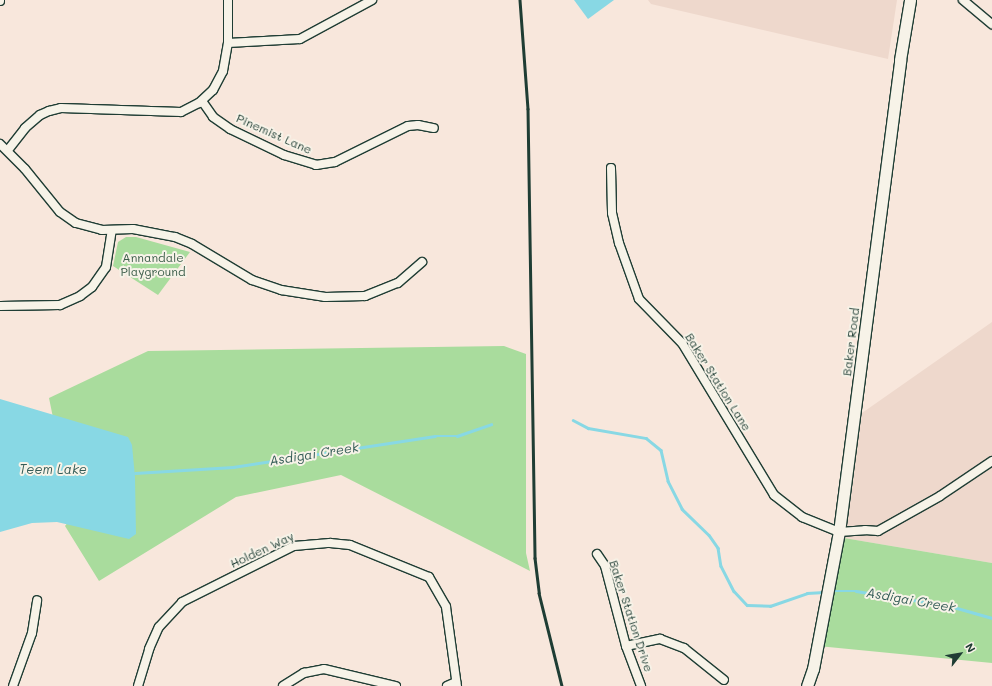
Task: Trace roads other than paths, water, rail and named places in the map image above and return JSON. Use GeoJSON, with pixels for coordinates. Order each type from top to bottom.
{"type":"FeatureCollection","features":[{"type":"Feature","properties":{"kind":"main road","name":"Baker Road"},"geometry":{"type":"LineString","coordinates":[[807,686],[813,669],[838,532],[900,60],[910,0]]}},
{"type":"Feature","properties":{"kind":"street"},"geometry":{"type":"LineString","coordinates":[[8,150],[25,128],[40,115],[49,111],[61,108],[181,112],[202,101],[213,90],[223,71],[228,43],[228,0]]}},
{"type":"Feature","properties":{"kind":"street"},"geometry":{"type":"LineString","coordinates":[[228,43],[300,39],[372,0]]}},
{"type":"Feature","properties":{"kind":"street"},"geometry":{"type":"LineString","coordinates":[[962,0],[992,24]]}},
{"type":"Feature","properties":{"kind":"street","name":"Pinemist Lane"},"geometry":{"type":"LineString","coordinates":[[202,101],[213,117],[230,129],[284,155],[316,165],[335,162],[408,126],[418,125],[434,128]]}},
{"type":"Feature","properties":{"kind":"street"},"geometry":{"type":"LineString","coordinates":[[0,144],[8,150],[66,218],[85,227],[112,231],[133,229],[175,237],[192,244],[252,280],[281,290],[325,297],[360,297],[381,291],[398,283],[422,262]]}},
{"type":"Feature","properties":{"kind":"street","name":"Baker Station Lane"},"geometry":{"type":"LineString","coordinates":[[611,168],[612,213],[626,264],[639,299],[682,343],[774,495],[802,517],[838,532]]}},
{"type":"Feature","properties":{"kind":"street"},"geometry":{"type":"LineString","coordinates":[[0,306],[60,305],[80,296],[92,287],[106,267],[112,231]]}},
{"type":"Feature","properties":{"kind":"street"},"geometry":{"type":"LineString","coordinates":[[838,532],[865,530],[878,532],[940,496],[992,460]]}},
{"type":"Feature","properties":{"kind":"street","name":"Holden Way"},"geometry":{"type":"LineString","coordinates":[[138,686],[149,649],[160,627],[182,602],[294,546],[330,543],[350,545],[429,577],[446,607],[457,684]]}},
{"type":"Feature","properties":{"kind":"street","name":"Baker Station Drive"},"geometry":{"type":"LineString","coordinates":[[597,554],[605,566],[626,646],[641,686]]}},
{"type":"Feature","properties":{"kind":"street"},"geometry":{"type":"LineString","coordinates":[[13,686],[32,633],[37,600]]}},
{"type":"Feature","properties":{"kind":"street"},"geometry":{"type":"LineString","coordinates":[[626,646],[660,639],[684,648],[724,680]]}},
{"type":"Feature","properties":{"kind":"street"},"geometry":{"type":"LineString","coordinates":[[283,686],[304,673],[324,669],[396,686]]}},
{"type":"Feature","properties":{"kind":"street"},"geometry":{"type":"LineString","coordinates":[[447,686],[457,684]]}},
{"type":"Feature","properties":{"kind":"water"},"geometry":{"type":"Polygon","coordinates":[[[574,0],[614,0],[588,19],[574,0]]]}},
{"type":"Feature","properties":{"kind":"water","name":"Teem Lake"},"geometry":{"type":"Polygon","coordinates":[[[0,399],[128,437],[132,445],[135,477],[136,534],[129,539],[57,522],[32,523],[0,532],[0,399]]]}},
{"type":"Feature","properties":{"kind":"waterway","name":"Asdigai Creek"},"geometry":{"type":"LineString","coordinates":[[573,420],[588,428],[646,438],[661,450],[668,481],[682,509],[709,535],[718,548],[721,566],[734,591],[747,605],[770,606],[807,593],[824,592]]}},
{"type":"Feature","properties":{"kind":"waterway","name":"Asdigai Creek"},"geometry":{"type":"LineString","coordinates":[[135,473],[233,467],[435,436],[457,436],[491,424]]}},
{"type":"Feature","properties":{"kind":"waterway","name":"Asdigai Creek"},"geometry":{"type":"LineString","coordinates":[[831,591],[856,591],[950,606],[992,618]]}},
{"type":"Feature","properties":{"kind":"railway"},"geometry":{"type":"LineString","coordinates":[[520,0],[528,109],[535,558],[539,593],[562,686]]}},
{"type":"Feature","properties":{"kind":"park label","name":"Annandale Playground"},"geometry":{"type":"Point","coordinates":[153,265]}}]}
